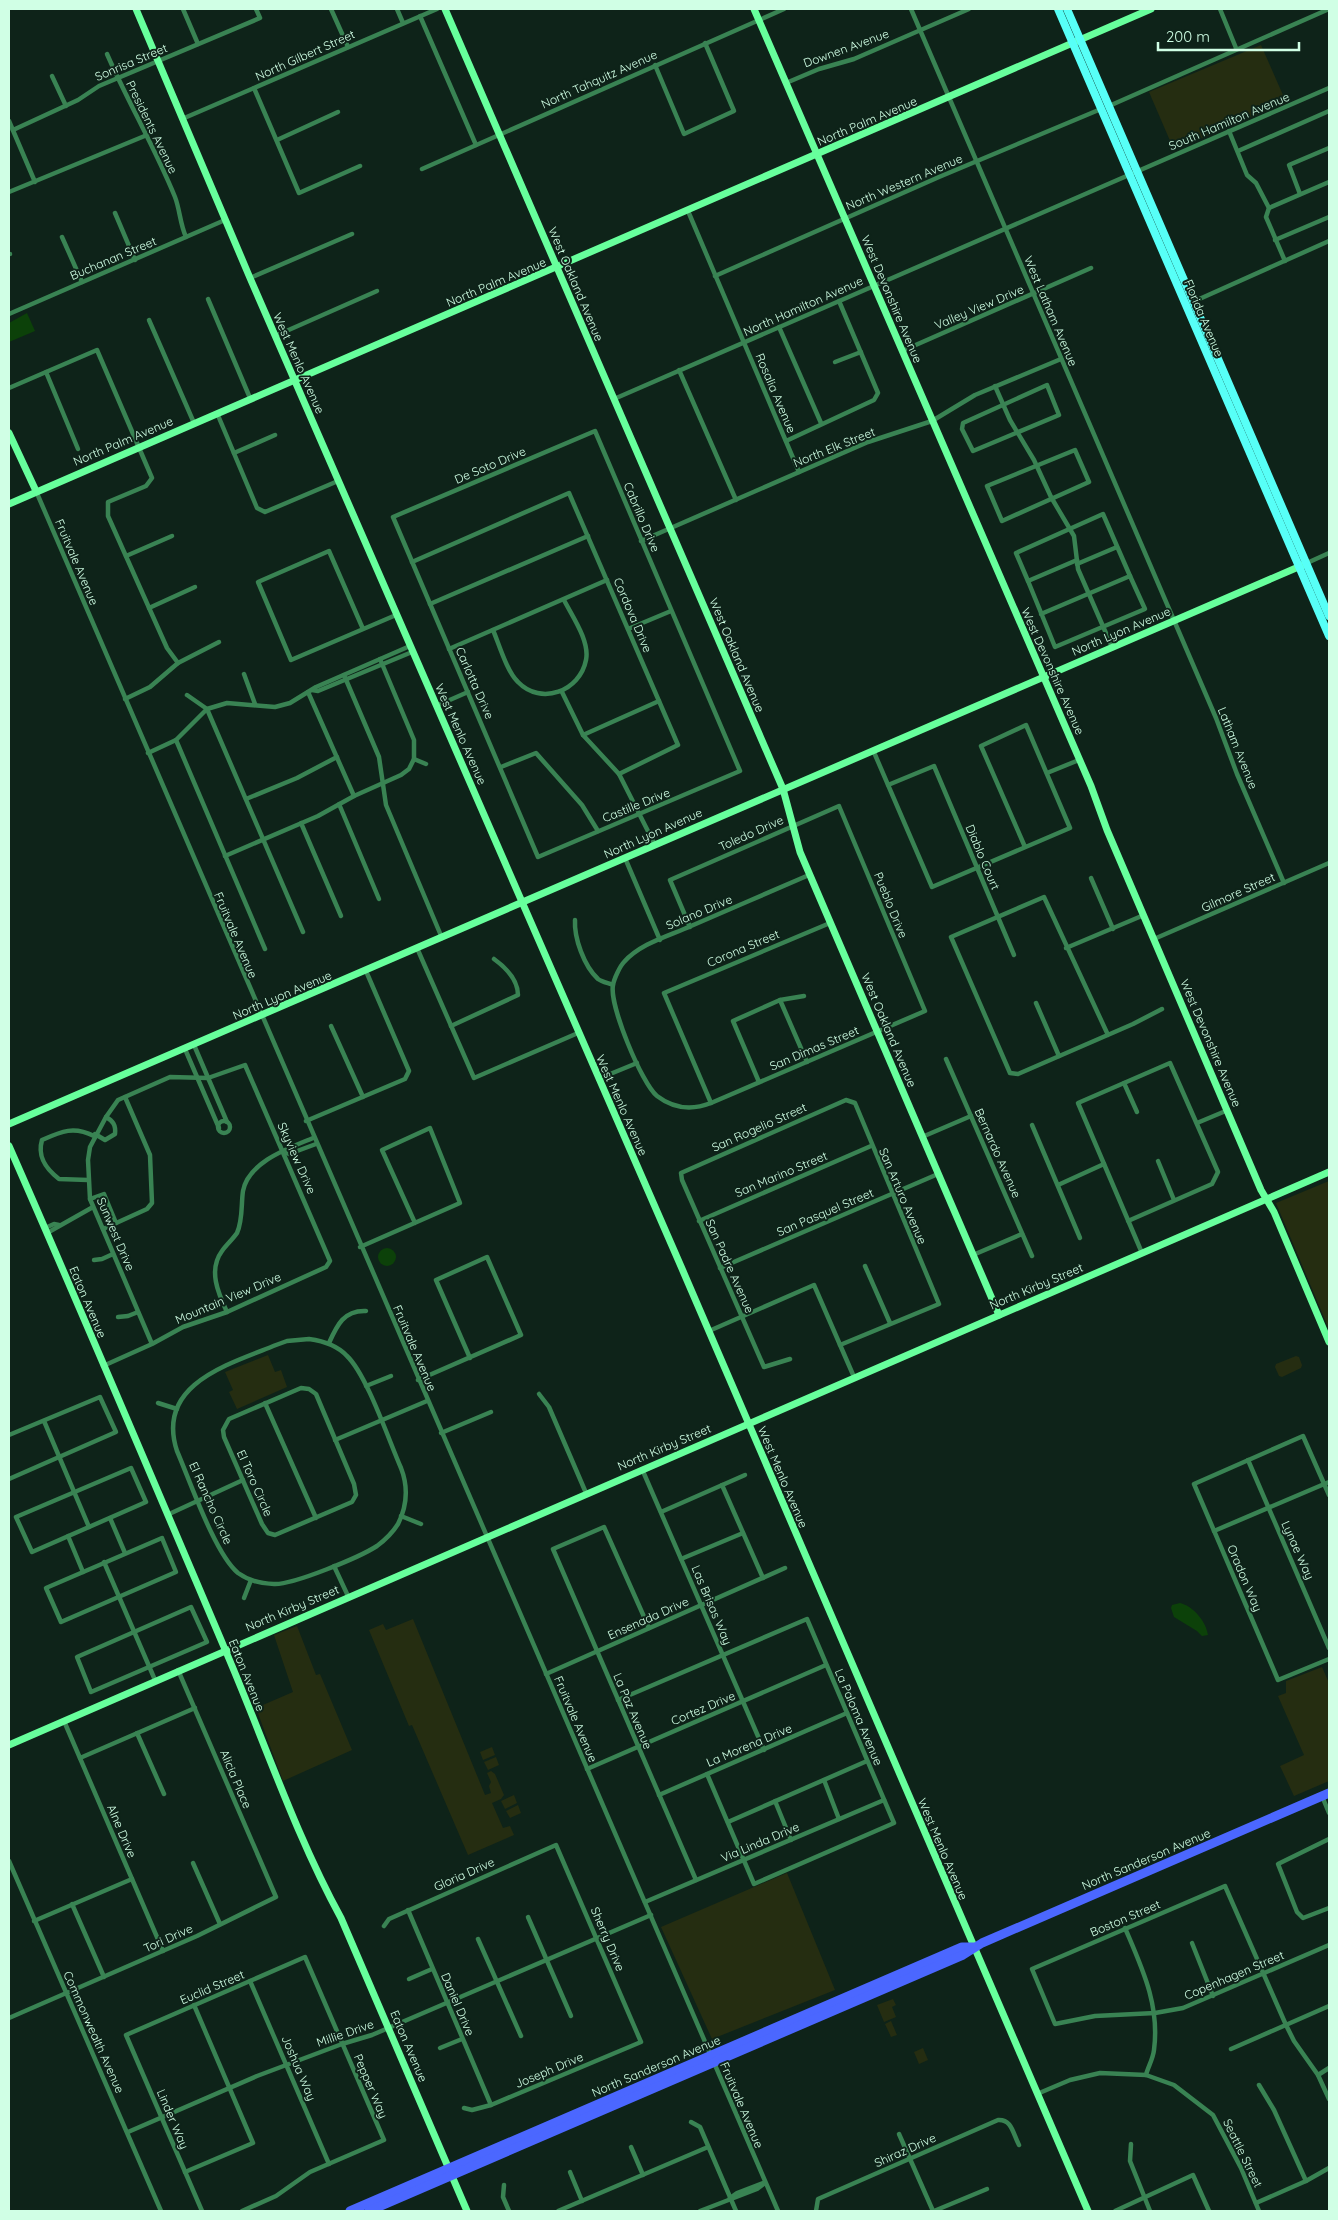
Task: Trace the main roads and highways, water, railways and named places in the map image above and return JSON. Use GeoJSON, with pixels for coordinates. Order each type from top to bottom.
{"type":"FeatureCollection","features":[{"type":"Feature","properties":{"kind":"highway","name":"North Sanderson Avenue"},"geometry":{"type":"LineString","coordinates":[[712,2059],[817,2018],[963,1955],[973,1947],[1326,1795]]}},
{"type":"Feature","properties":{"kind":"highway","name":"North Sanderson Avenue"},"geometry":{"type":"LineString","coordinates":[[369,2211],[451,2172],[712,2059],[843,1998],[962,1947],[973,1947]]}},
{"type":"Feature","properties":{"kind":"highway"},"geometry":{"type":"LineString","coordinates":[[817,2018],[818,2014],[842,2003],[843,1998]]}},
{"type":"Feature","properties":{"kind":"highway","name":"North Sanderson Avenue"},"geometry":{"type":"LineString","coordinates":[[350,2211],[451,2172]]}},
{"type":"Feature","properties":{"kind":"main road","name":"Florida Avenue"},"geometry":{"type":"LineString","coordinates":[[1058,9],[1077,41]]}},
{"type":"Feature","properties":{"kind":"main road","name":"Florida Avenue"},"geometry":{"type":"LineString","coordinates":[[1067,9],[1077,41],[1190,304],[1261,458],[1329,636]]}},
{"type":"Feature","properties":{"kind":"main road","name":"Florida Avenue"},"geometry":{"type":"LineString","coordinates":[[1190,304],[1224,392],[1303,565],[1329,616]]}},
{"type":"Feature","properties":{"kind":"main road"},"geometry":{"type":"LineString","coordinates":[[1224,392],[1227,391],[1230,396],[1250,441],[1261,458]]}}]}
